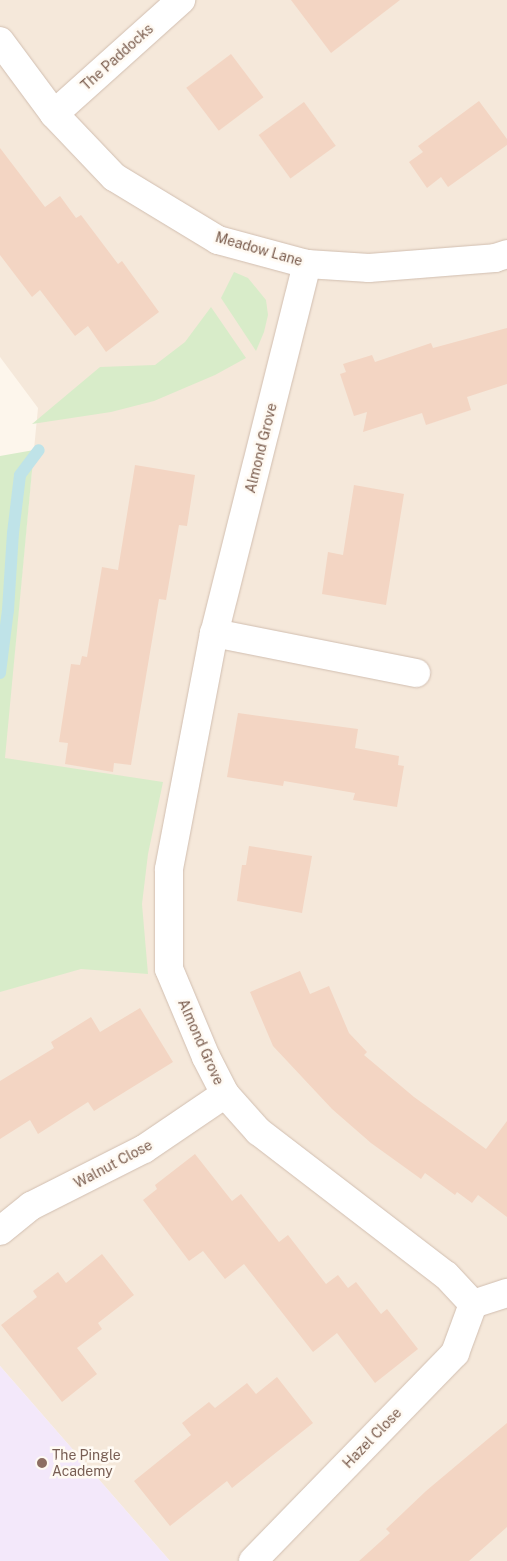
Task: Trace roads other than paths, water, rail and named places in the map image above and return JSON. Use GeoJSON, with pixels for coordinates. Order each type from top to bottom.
{"type":"FeatureCollection","features":[{"type":"Feature","properties":{"kind":"street","name":"The Paddocks"},"geometry":{"type":"LineString","coordinates":[[54,114],[181,0]]}},
{"type":"Feature","properties":{"kind":"street","name":"Meadow Lane"},"geometry":{"type":"LineString","coordinates":[[0,42],[54,114],[114,177],[218,240],[307,264],[369,268],[495,258],[507,254]]}},
{"type":"Feature","properties":{"kind":"street","name":"Almond Grove"},"geometry":{"type":"LineString","coordinates":[[307,264],[214,633],[169,870],[169,969],[206,1057],[225,1094],[258,1131],[446,1275],[473,1304]]}},
{"type":"Feature","properties":{"kind":"street"},"geometry":{"type":"LineString","coordinates":[[214,633],[416,673]]}},
{"type":"Feature","properties":{"kind":"street","name":"Walnut Close"},"geometry":{"type":"LineString","coordinates":[[0,1231],[31,1206],[144,1149],[225,1094]]}},
{"type":"Feature","properties":{"kind":"street"},"geometry":{"type":"LineString","coordinates":[[473,1304],[507,1294]]}},
{"type":"Feature","properties":{"kind":"street","name":"Hazel Close"},"geometry":{"type":"LineString","coordinates":[[253,1561],[456,1353],[473,1304]]}},
{"type":"Feature","properties":{"kind":"waterway"},"geometry":{"type":"LineString","coordinates":[[0,673],[8,610],[13,533],[20,475],[39,450]]}},
{"type":"Feature","properties":{"kind":"place","name":"The Pingle Academy"},"geometry":{"type":"Point","coordinates":[42,1463]}}]}
